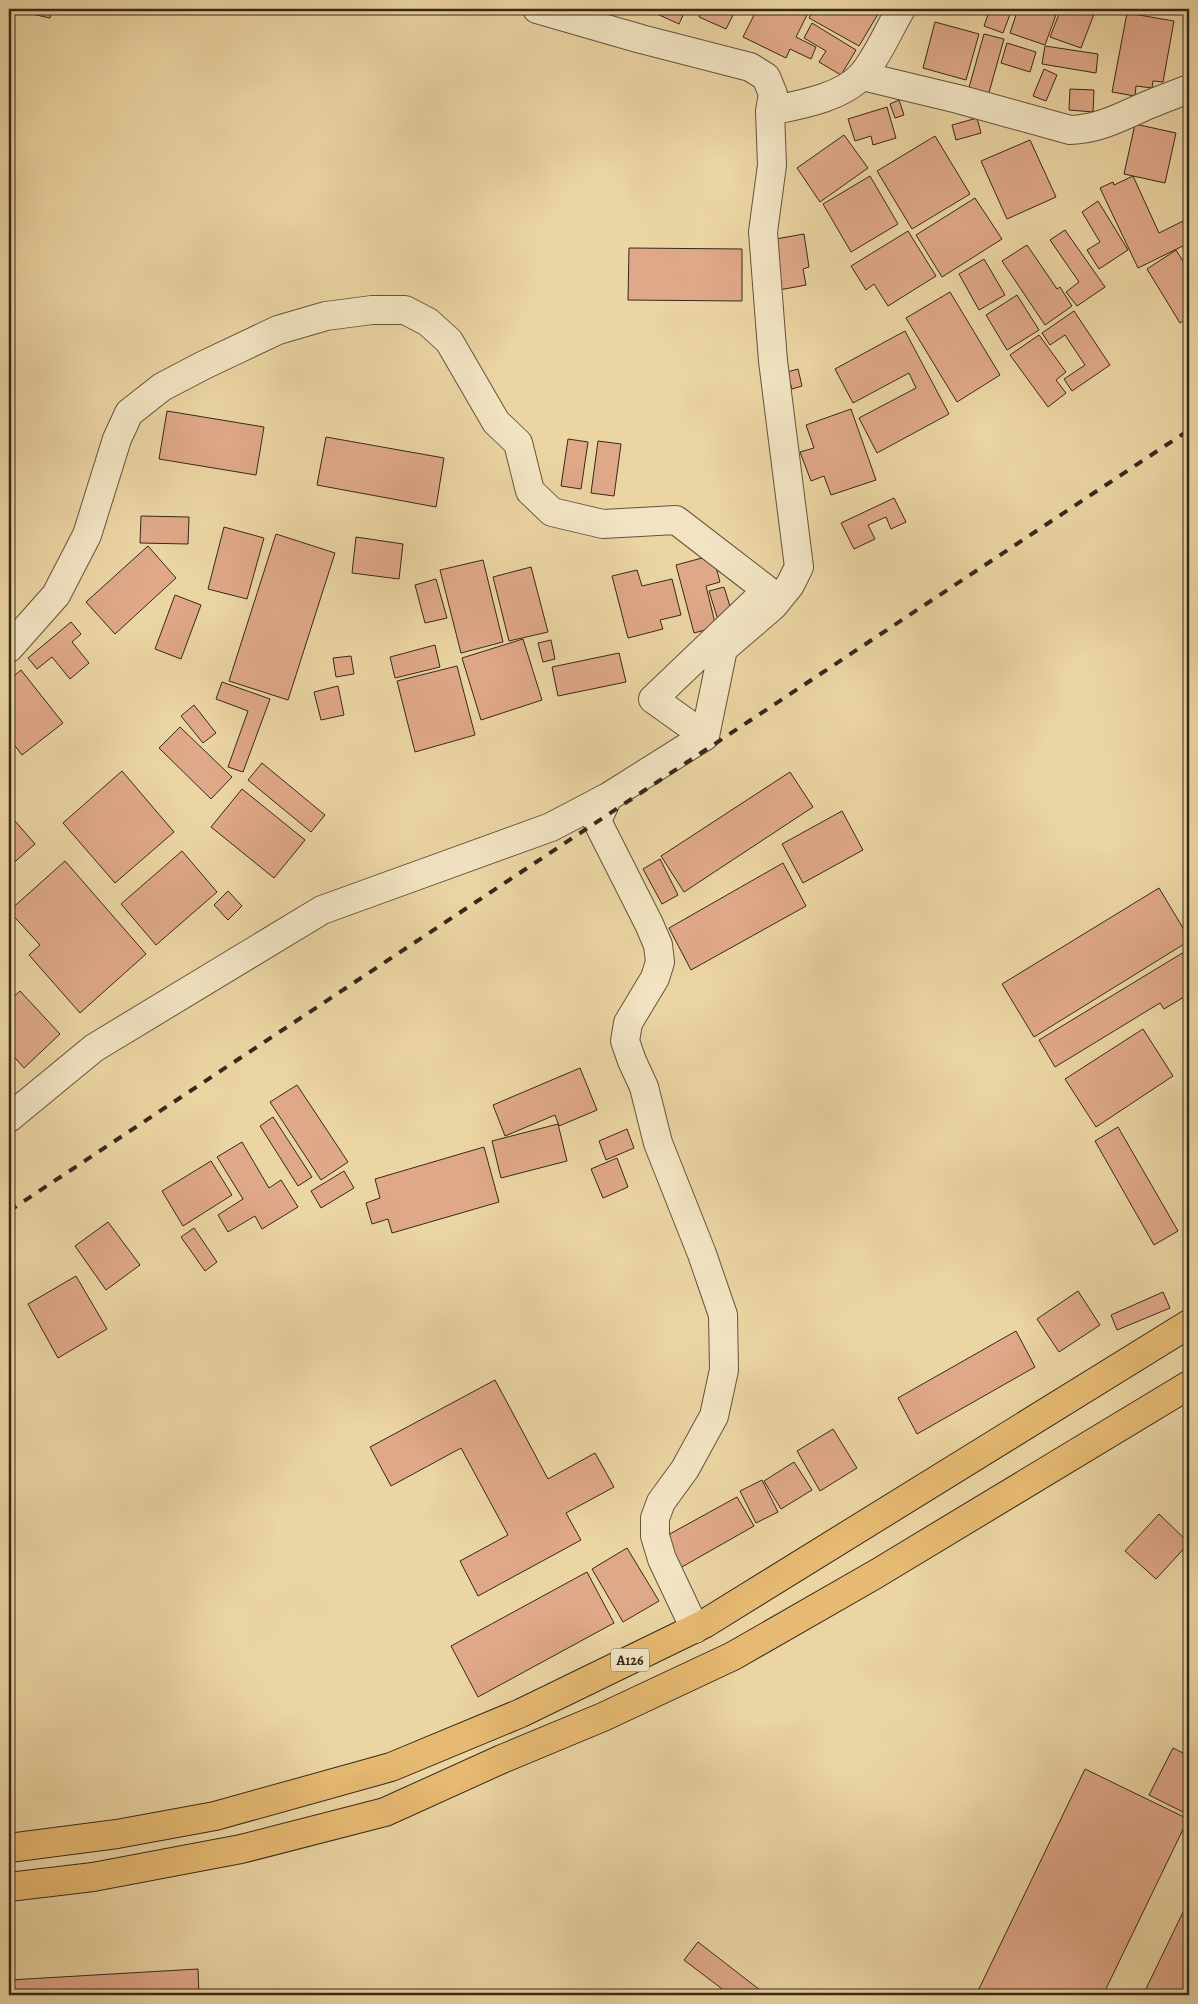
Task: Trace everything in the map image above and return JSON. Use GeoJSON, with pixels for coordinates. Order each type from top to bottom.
{"type":"FeatureCollection","features":[{"type":"Feature","properties":{"kind":"highway","name":"A126"},"geometry":{"type":"LineString","coordinates":[[9,1848],[117,1834],[214,1816],[391,1767],[521,1713],[695,1628],[1189,1324]]}},
{"type":"Feature","properties":{"kind":"highway","name":"A126"},"geometry":{"type":"LineString","coordinates":[[9,1887],[94,1877],[241,1849],[385,1812],[603,1717],[733,1656],[876,1574],[1189,1385]]}},
{"type":"Feature","properties":{"kind":"street"},"geometry":{"type":"LineString","coordinates":[[9,1118],[94,1048],[322,910],[551,826],[608,797],[705,736],[723,649],[773,606],[790,585],[798,567],[773,361],[763,232],[772,165],[770,111],[773,94],[766,78],[750,67],[641,39],[540,9]]}},
{"type":"Feature","properties":{"kind":"street"},"geometry":{"type":"LineString","coordinates":[[770,111],[813,101],[842,89],[862,76],[900,9]]}},
{"type":"Feature","properties":{"kind":"street"},"geometry":{"type":"LineString","coordinates":[[862,76],[958,99],[1070,130],[1086,129],[1105,124],[1189,89]]}},
{"type":"Feature","properties":{"kind":"street"},"geometry":{"type":"LineString","coordinates":[[9,648],[56,595],[87,535],[117,439],[129,413],[162,387],[278,330],[326,316],[372,310],[405,310],[428,322],[449,341],[496,422],[518,443],[530,491],[552,512],[603,524],[676,520],[767,590],[653,699],[705,736]]}},
{"type":"Feature","properties":{"kind":"street"},"geometry":{"type":"LineString","coordinates":[[608,797],[597,821],[649,924],[658,945],[660,962],[655,978],[628,1022],[625,1041],[644,1087],[658,1143],[702,1254],[723,1315],[724,1370],[714,1416],[685,1469],[661,1502],[655,1518],[655,1536],[662,1559],[695,1628]]}},
{"type":"Feature","properties":{"kind":"building"},"geometry":{"type":"Polygon","coordinates":[[[9,9],[52,9],[50,18],[9,9]]]}},
{"type":"Feature","properties":{"kind":"building"},"geometry":{"type":"Polygon","coordinates":[[[646,9],[686,9],[679,24],[646,9]]]}},
{"type":"Feature","properties":{"kind":"building"},"geometry":{"type":"Polygon","coordinates":[[[703,9],[736,9],[726,29],[699,17],[703,9]]]}},
{"type":"Feature","properties":{"kind":"building"},"geometry":{"type":"Polygon","coordinates":[[[757,9],[810,9],[796,37],[816,47],[811,59],[790,49],[786,58],[743,37],[757,9]]]}},
{"type":"Feature","properties":{"kind":"building"},"geometry":{"type":"Polygon","coordinates":[[[814,9],[881,9],[859,46],[809,18],[814,9]]]}},
{"type":"Feature","properties":{"kind":"building"},"geometry":{"type":"Polygon","coordinates":[[[990,9],[1012,9],[1003,33],[984,26],[990,9]]]}},
{"type":"Feature","properties":{"kind":"building"},"geometry":{"type":"Polygon","coordinates":[[[1018,9],[1058,9],[1045,45],[1010,33],[1018,9]]]}},
{"type":"Feature","properties":{"kind":"building"},"geometry":{"type":"Polygon","coordinates":[[[1061,9],[1096,9],[1081,48],[1050,37],[1061,9]]]}},
{"type":"Feature","properties":{"kind":"building"},"geometry":{"type":"Polygon","coordinates":[[[1127,13],[1174,21],[1163,82],[1153,81],[1152,88],[1136,86],[1135,96],[1112,92],[1127,13]]]}},
{"type":"Feature","properties":{"kind":"building"},"geometry":{"type":"Polygon","coordinates":[[[935,22],[979,34],[966,80],[923,68],[935,22]]]}},
{"type":"Feature","properties":{"kind":"building"},"geometry":{"type":"Polygon","coordinates":[[[812,23],[856,50],[841,75],[819,62],[826,51],[804,38],[812,23]]]}},
{"type":"Feature","properties":{"kind":"building"},"geometry":{"type":"Polygon","coordinates":[[[984,34],[1004,39],[988,96],[968,91],[984,34]]]}},
{"type":"Feature","properties":{"kind":"building"},"geometry":{"type":"Polygon","coordinates":[[[1007,43],[1036,52],[1030,72],[1001,63],[1007,43]]]}},
{"type":"Feature","properties":{"kind":"building"},"geometry":{"type":"Polygon","coordinates":[[[1045,46],[1098,54],[1096,73],[1042,64],[1045,46]]]}},
{"type":"Feature","properties":{"kind":"building"},"geometry":{"type":"Polygon","coordinates":[[[1044,69],[1057,75],[1046,101],[1033,96],[1044,69]]]}},
{"type":"Feature","properties":{"kind":"building"},"geometry":{"type":"Polygon","coordinates":[[[1070,89],[1094,90],[1093,112],[1069,110],[1070,89]]]}},
{"type":"Feature","properties":{"kind":"building"},"geometry":{"type":"Polygon","coordinates":[[[899,100],[904,115],[895,118],[890,104],[899,100]]]}},
{"type":"Feature","properties":{"kind":"building"},"geometry":{"type":"Polygon","coordinates":[[[887,107],[896,138],[873,145],[871,136],[855,141],[848,119],[887,107]]]}},
{"type":"Feature","properties":{"kind":"building"},"geometry":{"type":"Polygon","coordinates":[[[1188,116],[1189,173],[1185,173],[1188,116]]]}},
{"type":"Feature","properties":{"kind":"building"},"geometry":{"type":"Polygon","coordinates":[[[977,118],[981,133],[956,140],[952,125],[977,118]]]}},
{"type":"Feature","properties":{"kind":"building"},"geometry":{"type":"Polygon","coordinates":[[[1135,124],[1176,133],[1165,183],[1124,174],[1135,124]]]}},
{"type":"Feature","properties":{"kind":"building"},"geometry":{"type":"Polygon","coordinates":[[[844,135],[868,168],[820,202],[797,168],[844,135]]]}},
{"type":"Feature","properties":{"kind":"building"},"geometry":{"type":"Polygon","coordinates":[[[935,136],[970,194],[912,229],[877,171],[935,136]]]}},
{"type":"Feature","properties":{"kind":"building"},"geometry":{"type":"Polygon","coordinates":[[[1030,140],[1056,197],[1007,219],[981,161],[1030,140]]]}},
{"type":"Feature","properties":{"kind":"building"},"geometry":{"type":"Polygon","coordinates":[[[870,176],[898,224],[851,252],[823,204],[870,176]]]}},
{"type":"Feature","properties":{"kind":"building"},"geometry":{"type":"Polygon","coordinates":[[[1133,176],[1159,233],[1189,218],[1189,243],[1138,268],[1100,188],[1113,182],[1114,185],[1133,176]]]}},
{"type":"Feature","properties":{"kind":"building"},"geometry":{"type":"Polygon","coordinates":[[[975,198],[1002,239],[942,277],[916,235],[975,198]]]}},
{"type":"Feature","properties":{"kind":"building"},"geometry":{"type":"Polygon","coordinates":[[[1098,201],[1128,250],[1099,269],[1087,250],[1100,242],[1082,212],[1098,201]]]}},
{"type":"Feature","properties":{"kind":"building"},"geometry":{"type":"Polygon","coordinates":[[[1065,230],[1105,287],[1077,306],[1066,292],[1079,282],[1050,240],[1065,230]]]}},
{"type":"Feature","properties":{"kind":"building"},"geometry":{"type":"Polygon","coordinates":[[[908,231],[936,276],[888,306],[874,284],[866,290],[851,266],[908,231]]]}},
{"type":"Feature","properties":{"kind":"building"},"geometry":{"type":"Polygon","coordinates":[[[804,234],[809,267],[803,269],[806,285],[779,290],[770,240],[804,234]]]}},
{"type":"Feature","properties":{"kind":"building"},"geometry":{"type":"Polygon","coordinates":[[[1027,245],[1057,289],[1060,287],[1072,306],[1045,325],[1002,261],[1027,245]]]}},
{"type":"Feature","properties":{"kind":"building"},"geometry":{"type":"Polygon","coordinates":[[[629,248],[742,249],[742,301],[628,300],[629,248]]]}},
{"type":"Feature","properties":{"kind":"building"},"geometry":{"type":"Polygon","coordinates":[[[1176,250],[1189,271],[1189,317],[1180,323],[1147,269],[1176,250]]]}},
{"type":"Feature","properties":{"kind":"building"},"geometry":{"type":"Polygon","coordinates":[[[984,259],[1005,295],[979,310],[959,274],[984,259]]]}},
{"type":"Feature","properties":{"kind":"building"},"geometry":{"type":"Polygon","coordinates":[[[950,292],[1000,375],[957,402],[906,318],[950,292]]]}},
{"type":"Feature","properties":{"kind":"building"},"geometry":{"type":"Polygon","coordinates":[[[1017,295],[1039,330],[1007,350],[986,315],[1017,295]]]}},
{"type":"Feature","properties":{"kind":"building"},"geometry":{"type":"Polygon","coordinates":[[[1074,311],[1110,365],[1072,391],[1064,379],[1085,365],[1065,335],[1050,345],[1042,333],[1074,311]]]}},
{"type":"Feature","properties":{"kind":"building"},"geometry":{"type":"Polygon","coordinates":[[[905,331],[949,414],[877,453],[859,418],[916,388],[909,373],[853,403],[835,369],[905,331]]]}},
{"type":"Feature","properties":{"kind":"building"},"geometry":{"type":"Polygon","coordinates":[[[1039,335],[1066,372],[1056,380],[1066,393],[1048,407],[1010,355],[1039,335]]]}},
{"type":"Feature","properties":{"kind":"building"},"geometry":{"type":"Polygon","coordinates":[[[798,369],[802,386],[792,389],[787,372],[798,369]]]}},
{"type":"Feature","properties":{"kind":"building"},"geometry":{"type":"Polygon","coordinates":[[[851,409],[876,480],[831,495],[824,476],[811,481],[800,452],[814,448],[806,425],[851,409]]]}},
{"type":"Feature","properties":{"kind":"building"},"geometry":{"type":"Polygon","coordinates":[[[167,411],[264,427],[256,475],[159,459],[167,411]]]}},
{"type":"Feature","properties":{"kind":"building"},"geometry":{"type":"Polygon","coordinates":[[[326,437],[444,458],[436,507],[317,485],[326,437]]]}},
{"type":"Feature","properties":{"kind":"building"},"geometry":{"type":"Polygon","coordinates":[[[568,439],[588,442],[581,489],[561,486],[568,439]]]}},
{"type":"Feature","properties":{"kind":"building"},"geometry":{"type":"Polygon","coordinates":[[[598,441],[621,444],[614,496],[591,493],[598,441]]]}},
{"type":"Feature","properties":{"kind":"building"},"geometry":{"type":"Polygon","coordinates":[[[894,498],[906,522],[891,529],[886,517],[868,525],[875,539],[854,549],[841,523],[894,498]]]}},
{"type":"Feature","properties":{"kind":"building"},"geometry":{"type":"Polygon","coordinates":[[[141,516],[189,517],[188,544],[140,543],[141,516]]]}},
{"type":"Feature","properties":{"kind":"building"},"geometry":{"type":"Polygon","coordinates":[[[224,527],[264,538],[247,599],[208,589],[224,527]]]}},
{"type":"Feature","properties":{"kind":"building"},"geometry":{"type":"Polygon","coordinates":[[[276,534],[335,553],[288,700],[229,681],[276,534]]]}},
{"type":"Feature","properties":{"kind":"building"},"geometry":{"type":"Polygon","coordinates":[[[356,537],[403,544],[399,579],[352,573],[356,537]]]}},
{"type":"Feature","properties":{"kind":"building"},"geometry":{"type":"Polygon","coordinates":[[[148,546],[176,578],[115,634],[86,602],[148,546]]]}},
{"type":"Feature","properties":{"kind":"building"},"geometry":{"type":"Polygon","coordinates":[[[713,555],[720,582],[706,586],[716,627],[694,633],[676,565],[713,555]]]}},
{"type":"Feature","properties":{"kind":"building"},"geometry":{"type":"Polygon","coordinates":[[[483,560],[503,642],[461,653],[440,570],[483,560]]]}},
{"type":"Feature","properties":{"kind":"building"},"geometry":{"type":"Polygon","coordinates":[[[531,567],[548,632],[509,641],[493,577],[531,567]]]}},
{"type":"Feature","properties":{"kind":"building"},"geometry":{"type":"Polygon","coordinates":[[[637,570],[642,586],[672,579],[681,615],[660,620],[663,629],[628,638],[612,576],[637,570]]]}},
{"type":"Feature","properties":{"kind":"building"},"geometry":{"type":"Polygon","coordinates":[[[436,579],[447,618],[425,623],[415,585],[436,579]]]}},
{"type":"Feature","properties":{"kind":"building"},"geometry":{"type":"Polygon","coordinates":[[[724,587],[733,616],[718,620],[709,591],[724,587]]]}},
{"type":"Feature","properties":{"kind":"building"},"geometry":{"type":"Polygon","coordinates":[[[175,595],[201,605],[181,659],[155,649],[175,595]]]}},
{"type":"Feature","properties":{"kind":"building"},"geometry":{"type":"Polygon","coordinates":[[[71,622],[81,634],[72,642],[89,663],[70,679],[52,657],[37,669],[28,658],[71,622]]]}},
{"type":"Feature","properties":{"kind":"building"},"geometry":{"type":"Polygon","coordinates":[[[523,639],[542,700],[481,720],[462,658],[523,639]]]}},
{"type":"Feature","properties":{"kind":"building"},"geometry":{"type":"Polygon","coordinates":[[[551,640],[555,659],[543,662],[538,643],[551,640]]]}},
{"type":"Feature","properties":{"kind":"building"},"geometry":{"type":"Polygon","coordinates":[[[435,645],[440,667],[395,678],[390,657],[435,645]]]}},
{"type":"Feature","properties":{"kind":"building"},"geometry":{"type":"Polygon","coordinates":[[[619,653],[626,682],[558,696],[552,667],[619,653]]]}},
{"type":"Feature","properties":{"kind":"building"},"geometry":{"type":"Polygon","coordinates":[[[351,656],[354,674],[336,677],[333,658],[351,656]]]}},
{"type":"Feature","properties":{"kind":"building"},"geometry":{"type":"Polygon","coordinates":[[[457,666],[475,735],[415,752],[397,681],[457,666]]]}},
{"type":"Feature","properties":{"kind":"building"},"geometry":{"type":"Polygon","coordinates":[[[21,670],[63,723],[22,755],[9,738],[9,680],[21,670]]]}},
{"type":"Feature","properties":{"kind":"building"},"geometry":{"type":"Polygon","coordinates":[[[222,682],[270,699],[243,772],[228,767],[248,711],[216,699],[222,682]]]}},
{"type":"Feature","properties":{"kind":"building"},"geometry":{"type":"Polygon","coordinates":[[[338,686],[344,715],[321,720],[314,692],[338,686]]]}},
{"type":"Feature","properties":{"kind":"building"},"geometry":{"type":"Polygon","coordinates":[[[194,705],[216,733],[203,743],[181,716],[194,705]]]}},
{"type":"Feature","properties":{"kind":"building"},"geometry":{"type":"Polygon","coordinates":[[[180,727],[232,777],[211,799],[159,748],[180,727]]]}},
{"type":"Feature","properties":{"kind":"building"},"geometry":{"type":"Polygon","coordinates":[[[262,763],[325,815],[311,832],[248,780],[262,763]]]}},
{"type":"Feature","properties":{"kind":"building"},"geometry":{"type":"Polygon","coordinates":[[[122,771],[174,832],[115,883],[63,823],[122,771]]]}},
{"type":"Feature","properties":{"kind":"building"},"geometry":{"type":"Polygon","coordinates":[[[790,772],[813,807],[684,892],[661,856],[790,772]]]}},
{"type":"Feature","properties":{"kind":"building"},"geometry":{"type":"Polygon","coordinates":[[[242,789],[305,840],[274,878],[211,827],[242,789]]]}},
{"type":"Feature","properties":{"kind":"building"},"geometry":{"type":"Polygon","coordinates":[[[842,811],[863,850],[803,883],[782,844],[842,811]]]}},
{"type":"Feature","properties":{"kind":"building"},"geometry":{"type":"Polygon","coordinates":[[[9,814],[35,844],[9,867],[9,814]]]}},
{"type":"Feature","properties":{"kind":"building"},"geometry":{"type":"Polygon","coordinates":[[[182,851],[217,892],[156,945],[121,904],[182,851]]]}},
{"type":"Feature","properties":{"kind":"building"},"geometry":{"type":"Polygon","coordinates":[[[660,859],[678,895],[662,904],[643,869],[660,859]]]}},
{"type":"Feature","properties":{"kind":"building"},"geometry":{"type":"Polygon","coordinates":[[[65,861],[146,954],[80,1013],[29,955],[40,945],[9,911],[65,861]]]}},
{"type":"Feature","properties":{"kind":"building"},"geometry":{"type":"Polygon","coordinates":[[[783,863],[806,906],[691,970],[669,928],[783,863]]]}},
{"type":"Feature","properties":{"kind":"building"},"geometry":{"type":"Polygon","coordinates":[[[1159,888],[1189,941],[1034,1037],[1002,984],[1159,888]]]}},
{"type":"Feature","properties":{"kind":"building"},"geometry":{"type":"Polygon","coordinates":[[[228,891],[242,906],[228,920],[214,905],[228,891]]]}},
{"type":"Feature","properties":{"kind":"building"},"geometry":{"type":"Polygon","coordinates":[[[1189,949],[1189,994],[1164,1009],[1160,1003],[1055,1067],[1039,1040],[1189,949]]]}},
{"type":"Feature","properties":{"kind":"building"},"geometry":{"type":"Polygon","coordinates":[[[20,991],[60,1034],[24,1068],[9,1051],[9,1001],[20,991]]]}},
{"type":"Feature","properties":{"kind":"building"},"geometry":{"type":"Polygon","coordinates":[[[1143,1029],[1173,1076],[1096,1127],[1065,1079],[1143,1029]]]}},
{"type":"Feature","properties":{"kind":"building"},"geometry":{"type":"Polygon","coordinates":[[[580,1068],[597,1110],[559,1126],[555,1115],[505,1136],[493,1105],[580,1068]]]}},
{"type":"Feature","properties":{"kind":"building"},"geometry":{"type":"Polygon","coordinates":[[[297,1085],[348,1162],[321,1180],[270,1102],[297,1085]]]}},
{"type":"Feature","properties":{"kind":"building"},"geometry":{"type":"Polygon","coordinates":[[[273,1117],[312,1177],[298,1186],[260,1126],[273,1117]]]}},
{"type":"Feature","properties":{"kind":"building"},"geometry":{"type":"Polygon","coordinates":[[[558,1124],[567,1161],[501,1178],[492,1141],[558,1124]]]}},
{"type":"Feature","properties":{"kind":"building"},"geometry":{"type":"Polygon","coordinates":[[[1118,1127],[1178,1231],[1154,1245],[1095,1141],[1118,1127]]]}},
{"type":"Feature","properties":{"kind":"building"},"geometry":{"type":"Polygon","coordinates":[[[627,1129],[634,1148],[606,1160],[599,1141],[627,1129]]]}},
{"type":"Feature","properties":{"kind":"building"},"geometry":{"type":"Polygon","coordinates":[[[242,1142],[269,1188],[281,1180],[298,1207],[262,1229],[255,1216],[228,1232],[218,1215],[243,1199],[217,1157],[242,1142]]]}},
{"type":"Feature","properties":{"kind":"building"},"geometry":{"type":"Polygon","coordinates":[[[484,1147],[499,1202],[392,1233],[388,1219],[372,1224],[366,1203],[380,1198],[375,1179],[484,1147]]]}},
{"type":"Feature","properties":{"kind":"building"},"geometry":{"type":"Polygon","coordinates":[[[617,1158],[628,1187],[603,1198],[591,1169],[617,1158]]]}},
{"type":"Feature","properties":{"kind":"building"},"geometry":{"type":"Polygon","coordinates":[[[211,1161],[232,1195],[183,1226],[162,1191],[211,1161]]]}},
{"type":"Feature","properties":{"kind":"building"},"geometry":{"type":"Polygon","coordinates":[[[344,1171],[354,1188],[321,1208],[311,1191],[344,1171]]]}},
{"type":"Feature","properties":{"kind":"building"},"geometry":{"type":"Polygon","coordinates":[[[108,1222],[140,1265],[106,1290],[75,1246],[108,1222]]]}},
{"type":"Feature","properties":{"kind":"building"},"geometry":{"type":"Polygon","coordinates":[[[194,1228],[217,1262],[205,1271],[181,1237],[194,1228]]]}},
{"type":"Feature","properties":{"kind":"building"},"geometry":{"type":"Polygon","coordinates":[[[76,1276],[107,1329],[58,1358],[28,1304],[76,1276]]]}},
{"type":"Feature","properties":{"kind":"building"},"geometry":{"type":"Polygon","coordinates":[[[1078,1291],[1100,1325],[1059,1352],[1037,1319],[1078,1291]]]}},
{"type":"Feature","properties":{"kind":"building"},"geometry":{"type":"Polygon","coordinates":[[[1163,1292],[1170,1308],[1117,1330],[1111,1315],[1163,1292]]]}},
{"type":"Feature","properties":{"kind":"building"},"geometry":{"type":"Polygon","coordinates":[[[1016,1331],[1035,1367],[917,1434],[898,1398],[1016,1331]]]}},
{"type":"Feature","properties":{"kind":"building"},"geometry":{"type":"Polygon","coordinates":[[[495,1380],[548,1479],[595,1453],[614,1487],[566,1513],[581,1540],[478,1596],[460,1561],[508,1535],[461,1448],[391,1486],[370,1447],[495,1380]]]}},
{"type":"Feature","properties":{"kind":"building"},"geometry":{"type":"Polygon","coordinates":[[[833,1429],[857,1468],[820,1491],[797,1451],[833,1429]]]}},
{"type":"Feature","properties":{"kind":"building"},"geometry":{"type":"Polygon","coordinates":[[[794,1462],[812,1490],[781,1509],[764,1481],[794,1462]]]}},
{"type":"Feature","properties":{"kind":"building"},"geometry":{"type":"Polygon","coordinates":[[[762,1480],[778,1512],[756,1523],[740,1491],[762,1480]]]}},
{"type":"Feature","properties":{"kind":"building"},"geometry":{"type":"Polygon","coordinates":[[[737,1497],[754,1526],[673,1572],[657,1541],[737,1497]]]}},
{"type":"Feature","properties":{"kind":"building"},"geometry":{"type":"Polygon","coordinates":[[[1159,1514],[1189,1543],[1156,1579],[1125,1551],[1159,1514]]]}},
{"type":"Feature","properties":{"kind":"building"},"geometry":{"type":"Polygon","coordinates":[[[627,1548],[659,1601],[623,1622],[592,1569],[627,1548]]]}},
{"type":"Feature","properties":{"kind":"building"},"geometry":{"type":"Polygon","coordinates":[[[587,1572],[614,1623],[478,1697],[451,1646],[587,1572]]]}},
{"type":"Feature","properties":{"kind":"building"},"geometry":{"type":"Polygon","coordinates":[[[1173,1748],[1189,1756],[1189,1815],[1149,1795],[1173,1748]]]}},
{"type":"Feature","properties":{"kind":"building"},"geometry":{"type":"Polygon","coordinates":[[[1085,1769],[1188,1819],[1103,1995],[976,1995],[1085,1769]]]}},
{"type":"Feature","properties":{"kind":"building"},"geometry":{"type":"Polygon","coordinates":[[[1185,1908],[1189,1911],[1189,1995],[1143,1995],[1185,1908]]]}},
{"type":"Feature","properties":{"kind":"building"},"geometry":{"type":"Polygon","coordinates":[[[698,1942],[760,1990],[756,1995],[730,1995],[684,1960],[698,1942]]]}},
{"type":"Feature","properties":{"kind":"building"},"geometry":{"type":"Polygon","coordinates":[[[198,1969],[199,1995],[10,1995],[9,1980],[198,1969]]]}},
{"type":"Feature","properties":{"kind":"railway"},"geometry":{"type":"LineString","coordinates":[[9,1211],[1189,430]]}}]}
